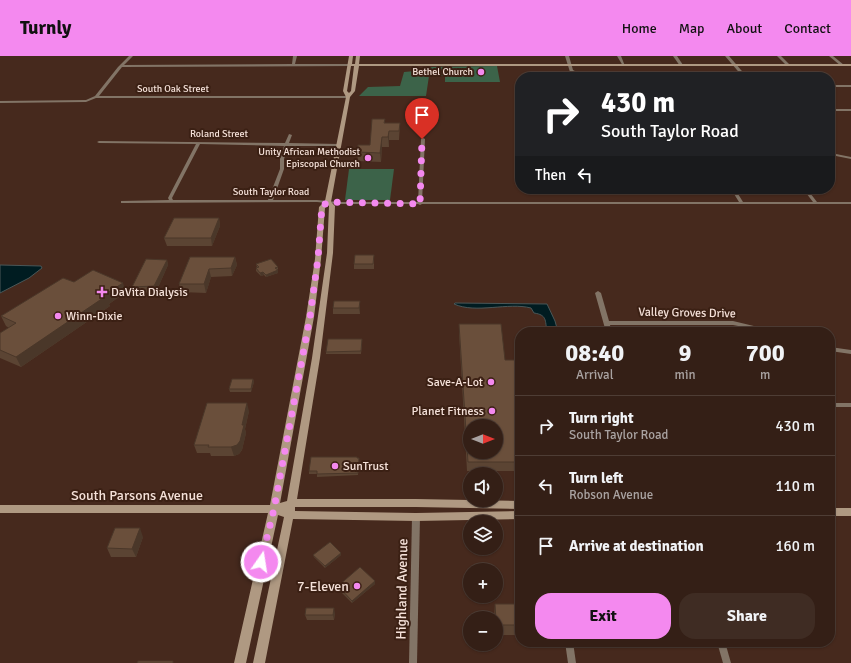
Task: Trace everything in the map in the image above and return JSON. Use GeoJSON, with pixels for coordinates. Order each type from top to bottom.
{"type":"FeatureCollection","features":[{"type":"Feature","properties":{"kind":"main road"},"geometry":{"type":"LineString","coordinates":[[348,97],[345,91],[351,56]]}},
{"type":"Feature","properties":{"kind":"main road"},"geometry":{"type":"LineString","coordinates":[[240,663],[274,509],[312,302],[318,258],[322,206],[328,202],[348,97],[353,91],[358,56]]}},
{"type":"Feature","properties":{"kind":"main road"},"geometry":{"type":"LineString","coordinates":[[350,65],[851,65]]}},
{"type":"Feature","properties":{"kind":"main road"},"geometry":{"type":"LineString","coordinates":[[260,663],[289,515],[316,358],[329,259],[332,206],[328,202]]}},
{"type":"Feature","properties":{"kind":"main road","name":"South Parsons Avenue"},"geometry":{"type":"LineString","coordinates":[[0,508],[274,509],[291,503],[416,502],[515,505]]}},
{"type":"Feature","properties":{"kind":"main road","name":"South Parsons Avenue"},"geometry":{"type":"LineString","coordinates":[[274,509],[289,515],[416,517],[515,515]]}},
{"type":"Feature","properties":{"kind":"main road"},"geometry":{"type":"LineString","coordinates":[[835,512],[851,512]]}},
{"type":"Feature","properties":{"kind":"street"},"geometry":{"type":"LineString","coordinates":[[96,97],[119,68],[123,66],[131,56]]}},
{"type":"Feature","properties":{"kind":"street"},"geometry":{"type":"LineString","coordinates":[[293,65],[296,56]]}},
{"type":"Feature","properties":{"kind":"street"},"geometry":{"type":"LineString","coordinates":[[567,56],[571,71],[573,72]]}},
{"type":"Feature","properties":{"kind":"street"},"geometry":{"type":"LineString","coordinates":[[619,56],[624,65]]}},
{"type":"Feature","properties":{"kind":"street"},"geometry":{"type":"LineString","coordinates":[[675,56],[682,65]]}},
{"type":"Feature","properties":{"kind":"street"},"geometry":{"type":"LineString","coordinates":[[726,56],[740,72]]}},
{"type":"Feature","properties":{"kind":"street"},"geometry":{"type":"LineString","coordinates":[[779,56],[788,65]]}},
{"type":"Feature","properties":{"kind":"street"},"geometry":{"type":"LineString","coordinates":[[831,56],[842,65]]}},
{"type":"Feature","properties":{"kind":"street"},"geometry":{"type":"LineString","coordinates":[[123,66],[350,65]]}},
{"type":"Feature","properties":{"kind":"street"},"geometry":{"type":"LineString","coordinates":[[835,86],[851,86]]}},
{"type":"Feature","properties":{"kind":"street","name":"South Oak Street"},"geometry":{"type":"LineString","coordinates":[[0,102],[86,101],[96,97],[348,97]]}},
{"type":"Feature","properties":{"kind":"street"},"geometry":{"type":"LineString","coordinates":[[835,110],[851,110]]}},
{"type":"Feature","properties":{"kind":"street"},"geometry":{"type":"LineString","coordinates":[[270,201],[282,169],[282,159],[290,135]]}},
{"type":"Feature","properties":{"kind":"street"},"geometry":{"type":"LineString","coordinates":[[420,204],[422,139]]}},
{"type":"Feature","properties":{"kind":"street","name":"Roland Street"},"geometry":{"type":"LineString","coordinates":[[99,142],[287,143],[339,145]]}},
{"type":"Feature","properties":{"kind":"street"},"geometry":{"type":"LineString","coordinates":[[171,200],[170,198],[199,143]]}},
{"type":"Feature","properties":{"kind":"street"},"geometry":{"type":"LineString","coordinates":[[837,155],[851,158]]}},
{"type":"Feature","properties":{"kind":"street"},"geometry":{"type":"LineString","coordinates":[[736,194],[742,203]]}},
{"type":"Feature","properties":{"kind":"street"},"geometry":{"type":"LineString","coordinates":[[809,194],[816,203]]}},
{"type":"Feature","properties":{"kind":"street","name":"South Taylor Road"},"geometry":{"type":"LineString","coordinates":[[123,202],[171,200],[420,204],[851,203]]}},
{"type":"Feature","properties":{"kind":"street"},"geometry":{"type":"LineString","coordinates":[[598,293],[608,327]]}},
{"type":"Feature","properties":{"kind":"street","name":"Valley Groves Drive"},"geometry":{"type":"LineString","coordinates":[[607,323],[733,323],[751,327]]}},
{"type":"Feature","properties":{"kind":"street"},"geometry":{"type":"LineString","coordinates":[[835,350],[851,352]]}},
{"type":"Feature","properties":{"kind":"street"},"geometry":{"type":"LineString","coordinates":[[835,405],[851,405]]}},
{"type":"Feature","properties":{"kind":"street","name":"Highland Avenue"},"geometry":{"type":"LineString","coordinates":[[413,663],[416,517]]}},
{"type":"Feature","properties":{"kind":"street"},"geometry":{"type":"LineString","coordinates":[[570,647],[572,663]]}},
{"type":"Feature","properties":{"kind":"street"},"geometry":{"type":"LineString","coordinates":[[722,647],[727,663]]}},
{"type":"Feature","properties":{"kind":"green space"},"geometry":{"type":"Polygon","coordinates":[[[497,66],[500,82],[445,82],[445,76],[429,76],[426,96],[359,96],[368,87],[400,86],[404,72],[426,70],[432,67],[497,66]]]}},
{"type":"Feature","properties":{"kind":"green space"},"geometry":{"type":"Polygon","coordinates":[[[349,169],[394,169],[390,200],[345,200],[349,169]]]}},
{"type":"Feature","properties":{"kind":"water"},"geometry":{"type":"Polygon","coordinates":[[[0,265],[41,266],[42,268],[29,278],[0,293],[0,265]]]}},
{"type":"Feature","properties":{"kind":"water"},"geometry":{"type":"Polygon","coordinates":[[[454,304],[547,304],[557,327],[546,327],[545,319],[541,315],[534,313],[531,308],[512,306],[472,308],[454,304]]]}},
{"type":"Feature","properties":{"kind":"building"},"geometry":{"type":"Polygon","coordinates":[[[372,119],[385,119],[384,123],[400,123],[399,131],[389,131],[388,137],[382,137],[380,153],[357,152],[358,145],[370,145],[372,119]]]}},
{"type":"Feature","properties":{"kind":"building"},"geometry":{"type":"Polygon","coordinates":[[[174,218],[219,218],[211,238],[164,238],[174,218]]]}},
{"type":"Feature","properties":{"kind":"building"},"geometry":{"type":"Polygon","coordinates":[[[355,255],[374,255],[373,264],[354,264],[355,255]]]}},
{"type":"Feature","properties":{"kind":"building"},"geometry":{"type":"Polygon","coordinates":[[[190,257],[235,257],[231,268],[209,269],[204,284],[179,284],[190,257]]]}},
{"type":"Feature","properties":{"kind":"building"},"geometry":{"type":"Polygon","coordinates":[[[146,259],[167,260],[154,286],[132,287],[146,259]]]}},
{"type":"Feature","properties":{"kind":"building"},"geometry":{"type":"Polygon","coordinates":[[[271,259],[278,267],[275,268],[278,270],[266,275],[263,272],[260,273],[256,268],[259,267],[256,264],[271,259]]]}},
{"type":"Feature","properties":{"kind":"building"},"geometry":{"type":"Polygon","coordinates":[[[93,270],[123,283],[16,357],[0,350],[0,333],[16,323],[1,316],[63,278],[74,282],[93,270]]]}},
{"type":"Feature","properties":{"kind":"building"},"geometry":{"type":"Polygon","coordinates":[[[334,301],[360,301],[359,308],[333,308],[334,301]]]}},
{"type":"Feature","properties":{"kind":"building"},"geometry":{"type":"Polygon","coordinates":[[[459,324],[501,324],[505,360],[515,360],[515,462],[468,462],[468,459],[503,459],[503,419],[465,419],[459,324]]]}},
{"type":"Feature","properties":{"kind":"building"},"geometry":{"type":"Polygon","coordinates":[[[328,339],[362,339],[361,351],[326,352],[328,339]]]}},
{"type":"Feature","properties":{"kind":"building"},"geometry":{"type":"Polygon","coordinates":[[[232,379],[253,379],[251,389],[229,389],[232,379]]]}},
{"type":"Feature","properties":{"kind":"building"},"geometry":{"type":"Polygon","coordinates":[[[207,403],[247,403],[242,425],[244,425],[240,441],[237,445],[231,447],[208,447],[209,445],[194,445],[207,403]]]}},
{"type":"Feature","properties":{"kind":"building","name":"SunTrust"},"geometry":{"type":"Polygon","coordinates":[[[311,457],[357,457],[359,458],[358,473],[317,474],[317,471],[309,471],[311,457]]]}},
{"type":"Feature","properties":{"kind":"building"},"geometry":{"type":"Polygon","coordinates":[[[115,528],[140,528],[132,549],[107,548],[115,528]]]}},
{"type":"Feature","properties":{"kind":"building","name":"7-Eleven"},"geometry":{"type":"Polygon","coordinates":[[[330,542],[341,553],[325,566],[313,555],[330,542]]]}},
{"type":"Feature","properties":{"kind":"building","name":"7-Eleven"},"geometry":{"type":"Polygon","coordinates":[[[360,567],[375,581],[352,601],[338,586],[360,567]]]}},
{"type":"Feature","properties":{"kind":"building"},"geometry":{"type":"Polygon","coordinates":[[[495,604],[515,604],[515,625],[503,625],[503,611],[495,611],[495,604]]]}},
{"type":"Feature","properties":{"kind":"building"},"geometry":{"type":"Polygon","coordinates":[[[306,608],[334,608],[333,615],[305,615],[306,608]]]}},
{"type":"Feature","properties":{"kind":"building"},"geometry":{"type":"Polygon","coordinates":[[[138,661],[173,661],[173,663],[137,663],[138,661]]]}},
{"type":"Feature","properties":{"kind":"place","name":"Bethel Church"},"geometry":{"type":"Point","coordinates":[481,72]}},
{"type":"Feature","properties":{"kind":"place","name":"Unity African Methodist Episcopal Church"},"geometry":{"type":"Point","coordinates":[368,158]}},
{"type":"Feature","properties":{"kind":"place","name":"DaVita Dialysis"},"geometry":{"type":"Point","coordinates":[102,292]}},
{"type":"Feature","properties":{"kind":"place","name":"Winn-Dixie"},"geometry":{"type":"Point","coordinates":[58,316]}},
{"type":"Feature","properties":{"kind":"place","name":"Save-A-Lot"},"geometry":{"type":"Point","coordinates":[491,382]}},
{"type":"Feature","properties":{"kind":"place","name":"Planet Fitness"},"geometry":{"type":"Point","coordinates":[492,411]}},
{"type":"Feature","properties":{"kind":"place","name":"SunTrust"},"geometry":{"type":"Point","coordinates":[335,466]}},
{"type":"Feature","properties":{"kind":"place","name":"7-Eleven"},"geometry":{"type":"Point","coordinates":[357,586]}},
{"type":"Feature","properties":{"kind":"route"},"geometry":{"type":"LineString","coordinates":[[261,562],[274,509],[310,317],[318,258],[322,206],[328,202],[420,204],[422,139]]}}]}
